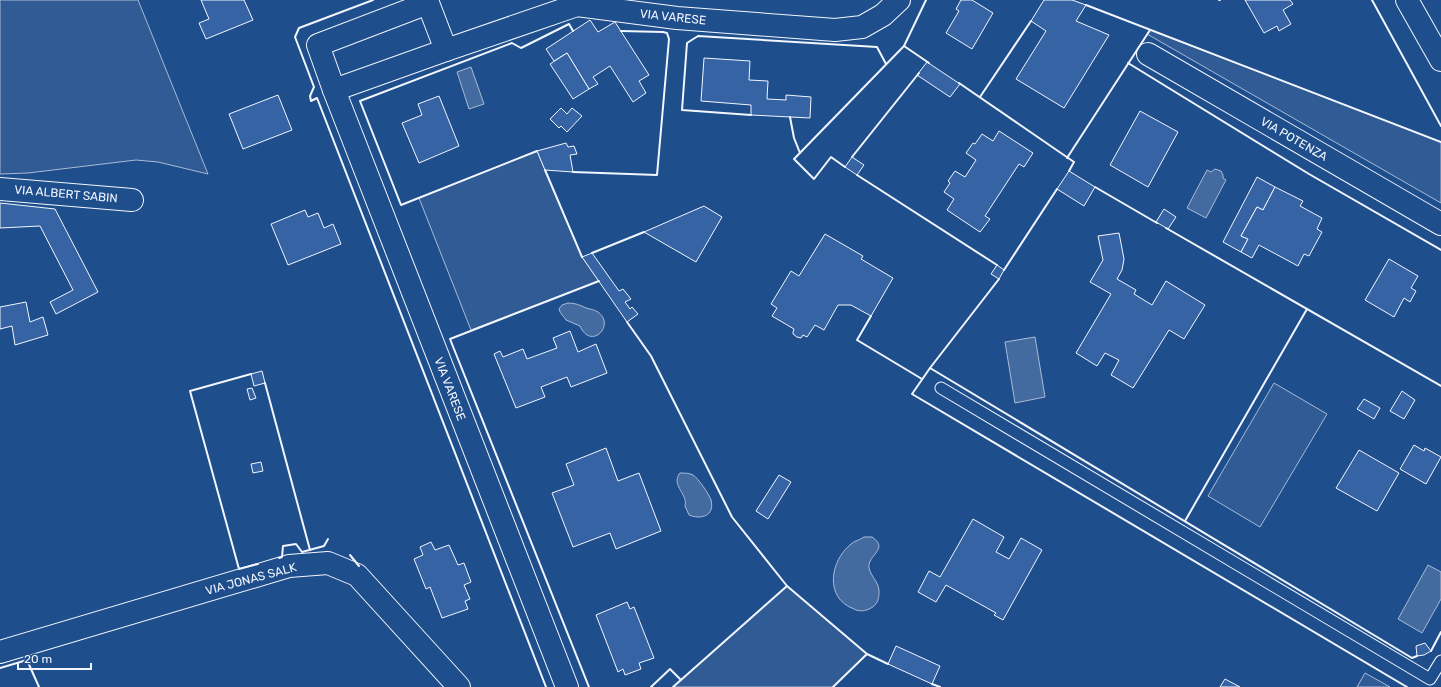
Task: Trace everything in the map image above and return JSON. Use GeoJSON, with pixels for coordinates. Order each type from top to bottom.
{"type":"FeatureCollection","features":[{"type":"Feature","properties":{"kind":"street","name":"VIA VARESE"},"geometry":{"type":"LineString","coordinates":[[334,90],[577,4],[677,18],[835,30],[862,27],[883,15],[899,0]]}},
{"type":"Feature","properties":{"kind":"street"},"geometry":{"type":"LineString","coordinates":[[1407,0],[1441,60]]}},
{"type":"Feature","properties":{"kind":"street","name":"VIA VARESE"},"geometry":{"type":"LineString","coordinates":[[446,50],[428,1],[318,46],[567,687]]}},
{"type":"Feature","properties":{"kind":"street","name":"VIA POTENZA"},"geometry":{"type":"LineString","coordinates":[[1148,54],[1441,224]]}},
{"type":"Feature","properties":{"kind":"street","name":"VIA ALBERT SABIN"},"geometry":{"type":"LineString","coordinates":[[0,189],[132,200]]}},
{"type":"Feature","properties":{"kind":"street","name":"VIA JONAS SALK"},"geometry":{"type":"LineString","coordinates":[[0,652],[289,566],[328,563],[357,576],[459,687]]}},
{"type":"Feature","properties":{"kind":"lane"},"geometry":{"type":"LineString","coordinates":[[941,388],[1430,679],[1441,660]]}},
{"type":"Feature","properties":{"kind":"shaded area"},"geometry":{"type":"Polygon","coordinates":[[[0,0],[138,0],[208,174],[158,162],[136,160],[28,173],[0,174],[0,0]]]}},
{"type":"Feature","properties":{"kind":"shaded area"},"geometry":{"type":"Polygon","coordinates":[[[1150,30],[1441,142],[1441,203],[1147,34],[1150,30]]]}},
{"type":"Feature","properties":{"kind":"shaded area"},"geometry":{"type":"Polygon","coordinates":[[[471,67],[484,104],[469,109],[457,72],[471,67]]]}},
{"type":"Feature","properties":{"kind":"shaded area"},"geometry":{"type":"Polygon","coordinates":[[[537,151],[582,257],[599,281],[471,330],[419,198],[537,151]]]}},
{"type":"Feature","properties":{"kind":"shaded area"},"geometry":{"type":"Polygon","coordinates":[[[1215,169],[1221,171],[1223,178],[1226,180],[1206,218],[1187,208],[1207,170],[1211,172],[1215,169]]]}},
{"type":"Feature","properties":{"kind":"shaded area"},"geometry":{"type":"Polygon","coordinates":[[[568,303],[577,304],[598,312],[603,317],[604,323],[603,329],[600,333],[595,336],[590,336],[585,333],[580,326],[566,320],[559,309],[562,305],[568,303]]]}},
{"type":"Feature","properties":{"kind":"shaded area"},"geometry":{"type":"Polygon","coordinates":[[[1035,337],[1045,397],[1015,403],[1005,342],[1035,337]]]}},
{"type":"Feature","properties":{"kind":"shaded area"},"geometry":{"type":"Polygon","coordinates":[[[1274,383],[1327,414],[1260,527],[1208,496],[1274,383]]]}},
{"type":"Feature","properties":{"kind":"shaded area"},"geometry":{"type":"Polygon","coordinates":[[[680,473],[688,473],[693,475],[708,494],[712,505],[709,513],[702,517],[689,515],[677,480],[680,473]]]}},
{"type":"Feature","properties":{"kind":"shaded area"},"geometry":{"type":"Polygon","coordinates":[[[864,537],[872,537],[879,545],[869,563],[869,568],[877,583],[879,595],[877,602],[873,607],[860,611],[844,604],[838,597],[834,588],[833,579],[838,560],[844,551],[852,543],[864,537]]]}},
{"type":"Feature","properties":{"kind":"shaded area"},"geometry":{"type":"Polygon","coordinates":[[[1428,565],[1441,572],[1441,599],[1422,633],[1398,619],[1428,565]]]}},
{"type":"Feature","properties":{"kind":"shaded area"},"geometry":{"type":"Polygon","coordinates":[[[787,586],[867,654],[833,687],[673,687],[787,586]]]}},
{"type":"Feature","properties":{"kind":"shaded area"},"geometry":{"type":"Polygon","coordinates":[[[1365,673],[1390,687],[1357,687],[1365,673]]]}},
{"type":"Feature","properties":{"kind":"building"},"geometry":{"type":"Polygon","coordinates":[[[201,0],[244,0],[253,20],[206,39],[199,23],[209,19],[201,0]]]}},
{"type":"Feature","properties":{"kind":"building"},"geometry":{"type":"Polygon","coordinates":[[[961,0],[972,0],[993,13],[972,49],[946,33],[959,11],[956,9],[961,0]]]}},
{"type":"Feature","properties":{"kind":"building"},"geometry":{"type":"Polygon","coordinates":[[[1044,0],[1072,0],[1086,5],[1076,21],[1109,35],[1064,108],[1016,79],[1046,31],[1031,21],[1044,0]]]}},
{"type":"Feature","properties":{"kind":"building"},"geometry":{"type":"Polygon","coordinates":[[[1245,0],[1290,0],[1293,4],[1283,10],[1291,24],[1279,31],[1277,26],[1264,33],[1245,0]]]}},
{"type":"Feature","properties":{"kind":"building"},"geometry":{"type":"Polygon","coordinates":[[[590,20],[598,32],[615,22],[649,75],[639,81],[646,93],[633,102],[610,66],[593,77],[598,84],[589,89],[567,53],[554,61],[546,49],[590,20]]]}},
{"type":"Feature","properties":{"kind":"building"},"geometry":{"type":"Polygon","coordinates":[[[567,53],[589,89],[573,99],[550,64],[567,53]]]}},
{"type":"Feature","properties":{"kind":"building"},"geometry":{"type":"Polygon","coordinates":[[[704,58],[750,61],[749,80],[768,81],[767,99],[786,100],[786,95],[811,97],[810,118],[751,115],[751,105],[701,101],[704,58]]]}},
{"type":"Feature","properties":{"kind":"building"},"geometry":{"type":"Polygon","coordinates":[[[927,62],[960,84],[950,97],[917,75],[927,62]]]}},
{"type":"Feature","properties":{"kind":"building"},"geometry":{"type":"Polygon","coordinates":[[[278,95],[292,130],[243,149],[229,114],[278,95]]]}},
{"type":"Feature","properties":{"kind":"building"},"geometry":{"type":"Polygon","coordinates":[[[439,96],[459,146],[419,163],[402,123],[422,115],[418,104],[439,96]]]}},
{"type":"Feature","properties":{"kind":"building"},"geometry":{"type":"Polygon","coordinates":[[[561,108],[567,114],[572,108],[582,116],[567,132],[561,126],[559,128],[550,119],[561,108]]]}},
{"type":"Feature","properties":{"kind":"building"},"geometry":{"type":"Polygon","coordinates":[[[1140,111],[1178,132],[1148,187],[1110,165],[1140,111]]]}},
{"type":"Feature","properties":{"kind":"building"},"geometry":{"type":"Polygon","coordinates":[[[999,131],[1033,153],[1024,167],[1019,164],[985,216],[990,219],[980,232],[947,210],[954,199],[944,192],[950,183],[948,181],[955,171],[965,177],[976,160],[966,153],[973,143],[975,144],[982,134],[993,141],[999,131]]]}},
{"type":"Feature","properties":{"kind":"building"},"geometry":{"type":"Polygon","coordinates":[[[566,143],[568,147],[574,146],[577,154],[570,155],[573,172],[545,170],[537,151],[566,143]]]}},
{"type":"Feature","properties":{"kind":"building"},"geometry":{"type":"Polygon","coordinates":[[[852,157],[864,165],[857,175],[845,167],[852,157]]]}},
{"type":"Feature","properties":{"kind":"building"},"geometry":{"type":"Polygon","coordinates":[[[1069,171],[1095,187],[1084,206],[1057,189],[1069,171]]]}},
{"type":"Feature","properties":{"kind":"building"},"geometry":{"type":"Polygon","coordinates":[[[1257,177],[1275,187],[1263,210],[1257,207],[1241,236],[1248,239],[1241,252],[1223,242],[1257,177]]]}},
{"type":"Feature","properties":{"kind":"building"},"geometry":{"type":"Polygon","coordinates":[[[1275,187],[1303,201],[1300,206],[1322,218],[1317,229],[1322,232],[1309,256],[1304,254],[1298,266],[1259,245],[1252,258],[1241,252],[1248,239],[1241,236],[1257,207],[1263,210],[1275,187]]]}},
{"type":"Feature","properties":{"kind":"building"},"geometry":{"type":"Polygon","coordinates":[[[0,203],[55,209],[98,292],[56,314],[50,302],[73,290],[40,226],[0,228],[0,203]]]}},
{"type":"Feature","properties":{"kind":"building"},"geometry":{"type":"Polygon","coordinates":[[[704,206],[722,217],[696,262],[644,232],[704,206]]]}},
{"type":"Feature","properties":{"kind":"building"},"geometry":{"type":"Polygon","coordinates":[[[1164,209],[1176,217],[1168,229],[1156,222],[1164,209]]]}},
{"type":"Feature","properties":{"kind":"building"},"geometry":{"type":"Polygon","coordinates":[[[305,210],[308,217],[318,213],[324,228],[333,224],[341,244],[288,265],[271,224],[305,210]]]}},
{"type":"Feature","properties":{"kind":"building"},"geometry":{"type":"Polygon","coordinates":[[[1119,233],[1124,259],[1122,270],[1117,279],[1136,290],[1134,294],[1152,305],[1166,281],[1205,305],[1184,339],[1169,330],[1133,388],[1111,375],[1119,360],[1105,353],[1097,366],[1076,353],[1111,294],[1090,282],[1103,260],[1098,236],[1119,233]]]}},
{"type":"Feature","properties":{"kind":"building"},"geometry":{"type":"Polygon","coordinates":[[[825,234],[863,256],[861,259],[893,278],[871,316],[851,305],[838,305],[824,330],[815,325],[807,337],[803,335],[801,338],[797,337],[793,334],[794,329],[772,316],[777,308],[771,304],[791,271],[799,276],[825,234]]]}},
{"type":"Feature","properties":{"kind":"building"},"geometry":{"type":"Polygon","coordinates":[[[592,253],[619,291],[623,289],[631,299],[625,302],[630,309],[632,307],[638,314],[627,322],[582,257],[592,253]]]}},
{"type":"Feature","properties":{"kind":"building"},"geometry":{"type":"Polygon","coordinates":[[[1389,259],[1418,276],[1411,288],[1416,291],[1410,302],[1404,298],[1394,317],[1365,300],[1389,259]]]}},
{"type":"Feature","properties":{"kind":"building"},"geometry":{"type":"Polygon","coordinates":[[[997,265],[1004,270],[999,279],[991,274],[997,265]]]}},
{"type":"Feature","properties":{"kind":"building"},"geometry":{"type":"Polygon","coordinates":[[[26,302],[30,322],[43,317],[48,335],[15,345],[12,326],[0,329],[0,307],[26,302]]]}},
{"type":"Feature","properties":{"kind":"building"},"geometry":{"type":"Polygon","coordinates":[[[570,331],[578,352],[596,344],[607,373],[571,387],[567,377],[541,387],[545,397],[516,408],[494,354],[500,351],[503,357],[523,349],[527,359],[557,348],[553,338],[570,331]]]}},
{"type":"Feature","properties":{"kind":"building"},"geometry":{"type":"Polygon","coordinates":[[[262,371],[265,383],[254,386],[251,374],[262,371]]]}},
{"type":"Feature","properties":{"kind":"building"},"geometry":{"type":"Polygon","coordinates":[[[252,388],[256,398],[250,400],[247,389],[252,388]]]}},
{"type":"Feature","properties":{"kind":"building"},"geometry":{"type":"Polygon","coordinates":[[[1402,391],[1415,400],[1404,419],[1390,411],[1402,391]]]}},
{"type":"Feature","properties":{"kind":"building"},"geometry":{"type":"Polygon","coordinates":[[[1364,399],[1380,408],[1374,419],[1357,409],[1364,399]]]}},
{"type":"Feature","properties":{"kind":"building"},"geometry":{"type":"Polygon","coordinates":[[[1414,445],[1424,451],[1425,448],[1441,457],[1426,484],[1400,469],[1414,445]]]}},
{"type":"Feature","properties":{"kind":"building"},"geometry":{"type":"Polygon","coordinates":[[[606,448],[618,481],[639,473],[661,531],[616,549],[610,533],[573,547],[552,493],[574,485],[566,464],[606,448]]]}},
{"type":"Feature","properties":{"kind":"building"},"geometry":{"type":"Polygon","coordinates":[[[1359,450],[1399,473],[1377,511],[1336,488],[1359,450]]]}},
{"type":"Feature","properties":{"kind":"building"},"geometry":{"type":"Polygon","coordinates":[[[261,462],[263,471],[253,473],[251,464],[261,462]]]}},
{"type":"Feature","properties":{"kind":"building"},"geometry":{"type":"Polygon","coordinates":[[[779,475],[791,482],[768,519],[756,511],[779,475]]]}},
{"type":"Feature","properties":{"kind":"building"},"geometry":{"type":"Polygon","coordinates":[[[973,519],[1004,537],[996,552],[1009,559],[1021,538],[1042,550],[1003,620],[994,615],[996,613],[946,585],[936,602],[918,592],[929,571],[940,577],[973,519]]]}},
{"type":"Feature","properties":{"kind":"building"},"geometry":{"type":"Polygon","coordinates":[[[431,542],[435,550],[449,545],[458,565],[464,563],[471,582],[464,585],[470,599],[465,601],[468,609],[442,618],[430,587],[426,589],[414,559],[423,555],[420,547],[431,542]]]}},
{"type":"Feature","properties":{"kind":"building"},"geometry":{"type":"Polygon","coordinates":[[[627,602],[630,609],[634,607],[654,658],[639,663],[641,669],[625,675],[623,669],[618,672],[596,615],[627,602]]]}},
{"type":"Feature","properties":{"kind":"building"},"geometry":{"type":"Polygon","coordinates":[[[1425,643],[1431,651],[1424,655],[1417,656],[1416,646],[1425,643]]]}},
{"type":"Feature","properties":{"kind":"building"},"geometry":{"type":"Polygon","coordinates":[[[896,646],[940,666],[932,684],[888,664],[896,646]]]}},
{"type":"Feature","properties":{"kind":"building"},"geometry":{"type":"Polygon","coordinates":[[[1225,679],[1240,687],[1220,687],[1225,679]]]}},
{"type":"Feature","properties":{"kind":"wall"},"geometry":{"type":"LineString","coordinates":[[373,0],[299,28],[295,37],[314,87],[310,96],[311,101],[317,98],[546,687]]}},
{"type":"Feature","properties":{"kind":"wall"},"geometry":{"type":"LineString","coordinates":[[845,167],[831,157],[814,179],[794,159],[904,46],[926,0]]}},
{"type":"Feature","properties":{"kind":"wall"},"geometry":{"type":"LineString","coordinates":[[1372,0],[1441,126]]}},
{"type":"Feature","properties":{"kind":"wall"},"geometry":{"type":"LineString","coordinates":[[1086,5],[1441,142]]}},
{"type":"Feature","properties":{"kind":"wall"},"geometry":{"type":"LineString","coordinates":[[980,97],[1031,21]]}},
{"type":"Feature","properties":{"kind":"wall"},"geometry":{"type":"LineString","coordinates":[[537,151],[401,205],[360,101],[512,43],[521,48],[569,24],[573,31]]}},
{"type":"Feature","properties":{"kind":"wall"},"geometry":{"type":"LineString","coordinates":[[1067,158],[1150,30]]}},
{"type":"Feature","properties":{"kind":"wall"},"geometry":{"type":"LineString","coordinates":[[573,172],[657,175],[669,39],[667,33],[663,32],[621,31]]}},
{"type":"Feature","properties":{"kind":"wall"},"geometry":{"type":"LineString","coordinates":[[751,115],[682,110],[687,43],[698,36],[877,47],[886,64]]}},
{"type":"Feature","properties":{"kind":"wall"},"geometry":{"type":"LineString","coordinates":[[904,46],[929,63]]}},
{"type":"Feature","properties":{"kind":"wall"},"geometry":{"type":"LineString","coordinates":[[1128,63],[1309,174],[1441,250]]}},
{"type":"Feature","properties":{"kind":"wall"},"geometry":{"type":"LineString","coordinates":[[852,157],[919,73]]}},
{"type":"Feature","properties":{"kind":"wall"},"geometry":{"type":"LineString","coordinates":[[959,83],[1074,162],[1069,171]]}},
{"type":"Feature","properties":{"kind":"wall"},"geometry":{"type":"LineString","coordinates":[[790,117],[794,138],[800,153]]}},
{"type":"Feature","properties":{"kind":"wall"},"geometry":{"type":"LineString","coordinates":[[545,170],[582,257]]}},
{"type":"Feature","properties":{"kind":"wall"},"geometry":{"type":"LineString","coordinates":[[857,175],[997,265]]}},
{"type":"Feature","properties":{"kind":"wall"},"geometry":{"type":"LineString","coordinates":[[1095,187],[1157,223]]}},
{"type":"Feature","properties":{"kind":"wall"},"geometry":{"type":"LineString","coordinates":[[1004,270],[1057,189]]}},
{"type":"Feature","properties":{"kind":"wall"},"geometry":{"type":"LineString","coordinates":[[1166,228],[1441,386]]}},
{"type":"Feature","properties":{"kind":"wall"},"geometry":{"type":"LineString","coordinates":[[592,253],[644,232]]}},
{"type":"Feature","properties":{"kind":"wall"},"geometry":{"type":"LineString","coordinates":[[930,368],[999,279]]}},
{"type":"Feature","properties":{"kind":"wall"},"geometry":{"type":"LineString","coordinates":[[589,687],[450,339],[599,281]]}},
{"type":"Feature","properties":{"kind":"wall"},"geometry":{"type":"LineString","coordinates":[[1185,521],[1307,309]]}},
{"type":"Feature","properties":{"kind":"wall"},"geometry":{"type":"LineString","coordinates":[[871,316],[857,340],[922,379]]}},
{"type":"Feature","properties":{"kind":"wall"},"geometry":{"type":"LineString","coordinates":[[627,322],[651,356],[732,517],[787,586],[673,687]]}},
{"type":"Feature","properties":{"kind":"wall"},"geometry":{"type":"LineString","coordinates":[[1407,687],[912,394],[930,368],[1412,658],[1417,656]]}},
{"type":"Feature","properties":{"kind":"wall"},"geometry":{"type":"LineString","coordinates":[[251,374],[190,391],[239,569],[258,564]]}},
{"type":"Feature","properties":{"kind":"wall"},"geometry":{"type":"LineString","coordinates":[[265,383],[310,550]]}},
{"type":"Feature","properties":{"kind":"wall"},"geometry":{"type":"LineString","coordinates":[[279,558],[282,557],[283,546],[296,544],[302,552],[324,546],[328,539]]}},
{"type":"Feature","properties":{"kind":"wall"},"geometry":{"type":"LineString","coordinates":[[350,555],[359,566]]}},
{"type":"Feature","properties":{"kind":"wall"},"geometry":{"type":"LineString","coordinates":[[787,586],[867,654],[888,664]]}},
{"type":"Feature","properties":{"kind":"wall"},"geometry":{"type":"LineString","coordinates":[[1431,651],[1441,632]]}},
{"type":"Feature","properties":{"kind":"wall"},"geometry":{"type":"LineString","coordinates":[[833,687],[867,654]]}},
{"type":"Feature","properties":{"kind":"wall"},"geometry":{"type":"LineString","coordinates":[[0,668],[27,660],[39,687]]}},
{"type":"Feature","properties":{"kind":"wall"},"geometry":{"type":"LineString","coordinates":[[651,687],[670,669],[681,680]]}},
{"type":"Feature","properties":{"kind":"wall"},"geometry":{"type":"LineString","coordinates":[[932,684],[940,687]]}}]}
